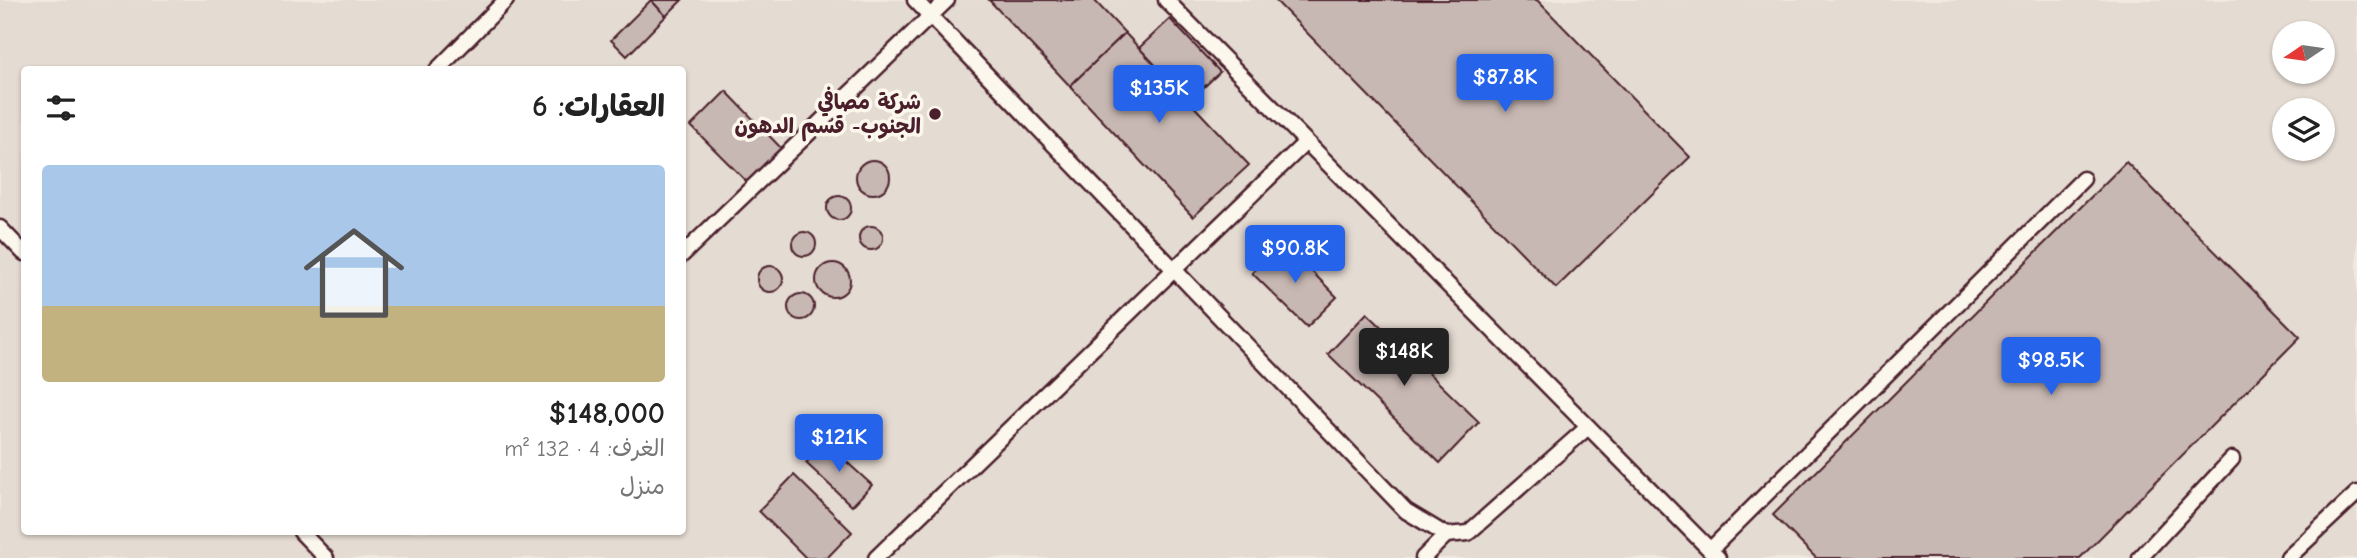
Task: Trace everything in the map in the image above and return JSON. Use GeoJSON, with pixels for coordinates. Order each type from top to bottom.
{"type":"FeatureCollection","features":[{"type":"Feature","properties":{"kind":"lane"},"geometry":{"type":"LineString","coordinates":[[441,66],[506,0]]}},
{"type":"Feature","properties":{"kind":"lane"},"geometry":{"type":"LineString","coordinates":[[915,0],[1406,510],[1446,535],[1468,533],[1588,427]]}},
{"type":"Feature","properties":{"kind":"lane"},"geometry":{"type":"LineString","coordinates":[[686,251],[947,0]]}},
{"type":"Feature","properties":{"kind":"lane"},"geometry":{"type":"LineString","coordinates":[[1166,0],[1714,554],[2083,179]]}},
{"type":"Feature","properties":{"kind":"lane"},"geometry":{"type":"LineString","coordinates":[[876,558],[1306,142]]}},
{"type":"Feature","properties":{"kind":"lane"},"geometry":{"type":"LineString","coordinates":[[0,228],[21,250]]}},
{"type":"Feature","properties":{"kind":"lane"},"geometry":{"type":"LineString","coordinates":[[2140,558],[2232,459]]}},
{"type":"Feature","properties":{"kind":"lane"},"geometry":{"type":"LineString","coordinates":[[2288,558],[2357,493]]}},
{"type":"Feature","properties":{"kind":"lane"},"geometry":{"type":"LineString","coordinates":[[304,535],[326,558]]}},
{"type":"Feature","properties":{"kind":"lane"},"geometry":{"type":"LineString","coordinates":[[1423,558],[1446,535]]}},
{"type":"Feature","properties":{"kind":"shaded area"},"geometry":{"type":"Polygon","coordinates":[[[0,0],[2357,0],[2357,558],[0,558],[0,0]]]}},
{"type":"Feature","properties":{"kind":"building"},"geometry":{"type":"Polygon","coordinates":[[[651,0],[666,16],[627,56],[611,40],[651,0]]]}},
{"type":"Feature","properties":{"kind":"building"},"geometry":{"type":"Polygon","coordinates":[[[651,0],[682,0],[666,16],[651,0]]]}},
{"type":"Feature","properties":{"kind":"building"},"geometry":{"type":"Polygon","coordinates":[[[989,0],[1094,0],[1125,33],[1070,86],[989,0]]]}},
{"type":"Feature","properties":{"kind":"building"},"geometry":{"type":"Polygon","coordinates":[[[1275,0],[1537,0],[1690,157],[1556,288],[1275,0]]]}},
{"type":"Feature","properties":{"kind":"building"},"geometry":{"type":"Polygon","coordinates":[[[1170,19],[1220,72],[1189,101],[1139,48],[1170,19]]]}},
{"type":"Feature","properties":{"kind":"building"},"geometry":{"type":"Polygon","coordinates":[[[1125,33],[1249,165],[1193,217],[1070,86],[1125,33]]]}},
{"type":"Feature","properties":{"kind":"building"},"geometry":{"type":"Polygon","coordinates":[[[726,91],[781,148],[747,182],[691,126],[726,91]]]}},
{"type":"Feature","properties":{"kind":"building"},"geometry":{"type":"Polygon","coordinates":[[[873,160],[885,165],[890,177],[885,189],[873,194],[861,189],[856,177],[861,165],[873,160]]]}},
{"type":"Feature","properties":{"kind":"building"},"geometry":{"type":"Polygon","coordinates":[[[2126,162],[2300,337],[2080,558],[1816,558],[1773,515],[2126,162]]]}},
{"type":"Feature","properties":{"kind":"building"},"geometry":{"type":"Polygon","coordinates":[[[839,196],[848,199],[851,208],[848,217],[839,220],[830,217],[827,208],[830,199],[839,196]]]}},
{"type":"Feature","properties":{"kind":"building"},"geometry":{"type":"Polygon","coordinates":[[[871,226],[880,229],[883,238],[880,247],[871,250],[862,247],[859,238],[862,229],[871,226]]]}},
{"type":"Feature","properties":{"kind":"building"},"geometry":{"type":"Polygon","coordinates":[[[804,232],[813,235],[816,244],[813,253],[804,256],[795,253],[792,244],[795,235],[804,232]]]}},
{"type":"Feature","properties":{"kind":"building"},"geometry":{"type":"Polygon","coordinates":[[[1283,242],[1337,297],[1307,327],[1252,273],[1283,242]]]}},
{"type":"Feature","properties":{"kind":"building"},"geometry":{"type":"Polygon","coordinates":[[[833,263],[845,268],[850,280],[845,292],[833,297],[821,292],[816,280],[821,268],[833,263]]]}},
{"type":"Feature","properties":{"kind":"building"},"geometry":{"type":"Polygon","coordinates":[[[770,266],[779,270],[783,279],[779,288],[770,292],[761,288],[757,279],[761,270],[770,266]]]}},
{"type":"Feature","properties":{"kind":"building"},"geometry":{"type":"Polygon","coordinates":[[[801,294],[810,298],[814,307],[810,316],[801,320],[792,316],[788,307],[792,298],[801,294]]]}},
{"type":"Feature","properties":{"kind":"building"},"geometry":{"type":"Polygon","coordinates":[[[1367,313],[1479,422],[1440,463],[1328,354],[1367,313]]]}},
{"type":"Feature","properties":{"kind":"building"},"geometry":{"type":"Polygon","coordinates":[[[825,442],[872,485],[852,506],[806,463],[825,442]]]}},
{"type":"Feature","properties":{"kind":"building"},"geometry":{"type":"Polygon","coordinates":[[[794,475],[852,532],[827,558],[806,558],[759,511],[794,475]]]}},
{"type":"Feature","properties":{"kind":"place","name":"شركة مصافي الجنوب- قسم الدهون"},"geometry":{"type":"Point","coordinates":[935,114]}}]}
